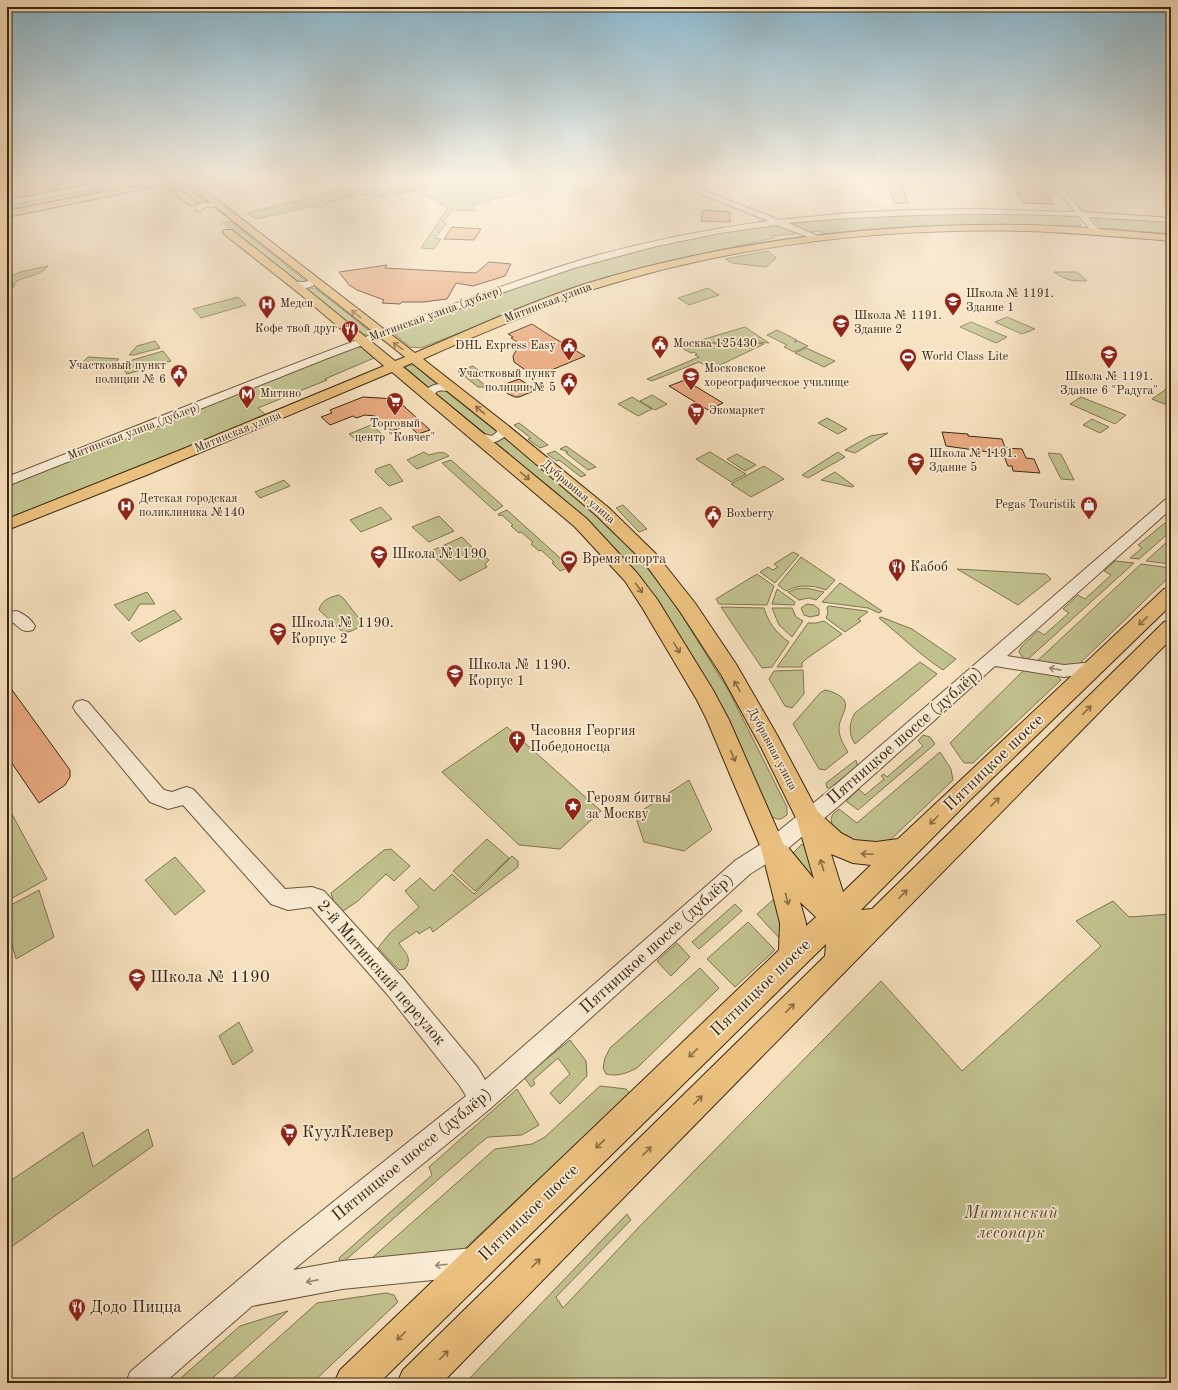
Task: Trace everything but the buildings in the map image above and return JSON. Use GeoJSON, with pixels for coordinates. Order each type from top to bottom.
{"type":"FeatureCollection","features":[{"type":"Feature","properties":{"kind":"main road","name":"Дубравная улица"},"geometry":{"type":"LineString","coordinates":[[243,244],[430,396],[581,523],[610,553],[642,592],[683,658],[715,714],[773,848],[793,923],[794,943],[791,958]]}},
{"type":"Feature","properties":{"kind":"main road","name":"Дубравная улица"},"geometry":{"type":"LineString","coordinates":[[267,244],[453,388],[502,428],[603,512],[650,558],[676,591],[729,670],[769,741],[809,819],[837,916],[840,948],[837,960]]}},
{"type":"Feature","properties":{"kind":"main road","name":"Митинская улица"},"geometry":{"type":"LineString","coordinates":[[7,525],[180,456],[543,304],[598,284],[714,254],[772,244]]}},
{"type":"Feature","properties":{"kind":"main road","name":"Пятницкое шоссе"},"geometry":{"type":"LineString","coordinates":[[353,1383],[791,958],[837,916],[905,848],[1171,594]]}},
{"type":"Feature","properties":{"kind":"main road","name":"Пятницкое шоссе"},"geometry":{"type":"LineString","coordinates":[[416,1383],[1171,627]]}},
{"type":"Feature","properties":{"kind":"main road"},"geometry":{"type":"LineString","coordinates":[[809,819],[827,838],[844,849],[860,854],[876,855],[905,848]]}},
{"type":"Feature","properties":{"kind":"main road","name":"Дубравная улица"},"geometry":{"type":"LineString","coordinates":[[773,848],[810,894],[837,916],[862,923],[876,922]]}},
{"type":"Feature","properties":{"kind":"street","name":"Митинская улица (дублер)"},"geometry":{"type":"LineString","coordinates":[[7,482],[382,334],[524,282],[606,255],[651,244]]}},
{"type":"Feature","properties":{"kind":"street"},"geometry":{"type":"LineString","coordinates":[[294,284],[300,286],[307,285],[313,282],[312,279]]}},
{"type":"Feature","properties":{"kind":"street"},"geometry":{"type":"LineString","coordinates":[[304,292],[303,289],[308,286],[317,285],[322,287]]}},
{"type":"Feature","properties":{"kind":"street"},"geometry":{"type":"LineString","coordinates":[[430,396],[430,392],[436,388],[445,386],[453,388]]}},
{"type":"Feature","properties":{"kind":"street"},"geometry":{"type":"LineString","coordinates":[[479,437],[494,439],[502,434],[502,428]]}},
{"type":"Feature","properties":{"kind":"street","name":"Пятницкое шоссе (дублёр)"},"geometry":{"type":"LineString","coordinates":[[141,1383],[293,1252],[482,1099],[743,867],[773,848],[809,819],[993,660],[1171,502]]}},
{"type":"Feature","properties":{"kind":"street"},"geometry":{"type":"LineString","coordinates":[[7,618],[17,617],[27,626]]}},
{"type":"Feature","properties":{"kind":"street"},"geometry":{"type":"LineString","coordinates":[[993,660],[1064,671],[1094,668]]}},
{"type":"Feature","properties":{"kind":"street","name":"2-й Митинский переулок"},"geometry":{"type":"LineString","coordinates":[[82,707],[157,796],[165,801],[174,801],[186,795],[278,897],[283,900],[291,901],[312,896],[317,898],[400,992],[468,1077],[482,1099]]}},
{"type":"Feature","properties":{"kind":"street"},"geometry":{"type":"LineString","coordinates":[[246,1294],[342,1275],[480,1261]]}},
{"type":"Feature","properties":{"kind":"green space"},"geometry":{"type":"Polygon","coordinates":[[[249,244],[259,244],[307,282],[300,285],[249,244]]]}},
{"type":"Feature","properties":{"kind":"green space"},"geometry":{"type":"Polygon","coordinates":[[[424,244],[438,244],[434,249],[421,248],[424,244]]]}},
{"type":"Feature","properties":{"kind":"green space"},"geometry":{"type":"Polygon","coordinates":[[[665,244],[748,244],[644,267],[585,284],[421,348],[410,347],[394,334],[400,330],[579,265],[665,244]]]}},
{"type":"Feature","properties":{"kind":"green space"},"geometry":{"type":"Polygon","coordinates":[[[768,251],[776,258],[766,267],[732,263],[725,259],[768,251]]]}},
{"type":"Feature","properties":{"kind":"green space"},"geometry":{"type":"Polygon","coordinates":[[[48,266],[40,273],[21,279],[13,284],[15,285],[14,287],[7,289],[7,278],[20,272],[48,266]]]}},
{"type":"Feature","properties":{"kind":"green space"},"geometry":{"type":"Polygon","coordinates":[[[1054,272],[1077,272],[1087,281],[1069,280],[1054,272]]]}},
{"type":"Feature","properties":{"kind":"green space"},"geometry":{"type":"Polygon","coordinates":[[[310,288],[315,288],[372,333],[364,335],[307,290],[310,288]]]}},
{"type":"Feature","properties":{"kind":"green space"},"geometry":{"type":"Polygon","coordinates":[[[708,288],[719,295],[689,305],[678,298],[708,288]]]}},
{"type":"Feature","properties":{"kind":"green space"},"geometry":{"type":"Polygon","coordinates":[[[238,297],[246,305],[201,318],[193,309],[238,297]]]}},
{"type":"Feature","properties":{"kind":"green space"},"geometry":{"type":"Polygon","coordinates":[[[1007,317],[1035,329],[1022,334],[995,322],[1007,317]]]}},
{"type":"Feature","properties":{"kind":"green space"},"geometry":{"type":"Polygon","coordinates":[[[971,322],[1007,337],[996,343],[960,327],[971,322]]]}},
{"type":"Feature","properties":{"kind":"green space"},"geometry":{"type":"Polygon","coordinates":[[[745,327],[769,343],[691,343],[745,327]]]}},
{"type":"Feature","properties":{"kind":"green space"},"geometry":{"type":"Polygon","coordinates":[[[777,330],[797,340],[794,342],[798,341],[808,346],[794,352],[784,347],[787,345],[767,335],[777,330]]]}},
{"type":"Feature","properties":{"kind":"green space"},"geometry":{"type":"Polygon","coordinates":[[[155,341],[160,348],[129,355],[137,346],[155,341]]]}},
{"type":"Feature","properties":{"kind":"green space"},"geometry":{"type":"Polygon","coordinates":[[[687,344],[764,344],[712,369],[699,362],[652,381],[647,379],[699,357],[695,355],[697,354],[694,352],[691,353],[682,348],[688,345],[691,347],[687,344]]]}},
{"type":"Feature","properties":{"kind":"green space"},"geometry":{"type":"Polygon","coordinates":[[[356,347],[361,347],[374,358],[325,379],[327,380],[258,408],[267,416],[7,519],[7,485],[356,347]]]}},
{"type":"Feature","properties":{"kind":"green space"},"geometry":{"type":"Polygon","coordinates":[[[806,348],[835,361],[824,367],[795,353],[806,348]]]}},
{"type":"Feature","properties":{"kind":"green space"},"geometry":{"type":"Polygon","coordinates":[[[163,351],[171,361],[127,374],[119,364],[163,351]]]}},
{"type":"Feature","properties":{"kind":"green space"},"geometry":{"type":"Polygon","coordinates":[[[88,357],[119,359],[107,369],[78,367],[88,357]]]}},
{"type":"Feature","properties":{"kind":"green space"},"geometry":{"type":"Polygon","coordinates":[[[414,365],[438,385],[429,388],[405,367],[414,365]]]}},
{"type":"Feature","properties":{"kind":"green space"},"geometry":{"type":"Polygon","coordinates":[[[473,366],[479,371],[475,377],[487,387],[478,387],[458,371],[473,366]]]}},
{"type":"Feature","properties":{"kind":"green space"},"geometry":{"type":"Polygon","coordinates":[[[1168,388],[1171,389],[1171,402],[1167,405],[1152,399],[1168,388]]]}},
{"type":"Feature","properties":{"kind":"green space"},"geometry":{"type":"Polygon","coordinates":[[[443,389],[497,432],[492,437],[488,436],[434,392],[443,389]]]}},
{"type":"Feature","properties":{"kind":"green space"},"geometry":{"type":"Polygon","coordinates":[[[652,395],[667,404],[655,410],[640,401],[652,395]]]}},
{"type":"Feature","properties":{"kind":"green space"},"geometry":{"type":"Polygon","coordinates":[[[632,397],[652,409],[638,416],[618,404],[632,397]]]}},
{"type":"Feature","properties":{"kind":"green space"},"geometry":{"type":"Polygon","coordinates":[[[1081,397],[1126,415],[1115,424],[1070,404],[1081,397]]]}},
{"type":"Feature","properties":{"kind":"green space"},"geometry":{"type":"Polygon","coordinates":[[[827,418],[847,429],[838,434],[818,423],[827,418]]]}},
{"type":"Feature","properties":{"kind":"green space"},"geometry":{"type":"Polygon","coordinates":[[[1092,419],[1109,427],[1100,433],[1083,425],[1092,419]]]}},
{"type":"Feature","properties":{"kind":"green space"},"geometry":{"type":"Polygon","coordinates":[[[519,423],[548,445],[540,448],[528,439],[531,438],[514,425],[519,423]]]}},
{"type":"Feature","properties":{"kind":"green space"},"geometry":{"type":"Polygon","coordinates":[[[371,425],[381,433],[359,442],[349,434],[371,425]]]}},
{"type":"Feature","properties":{"kind":"green space"},"geometry":{"type":"Polygon","coordinates":[[[888,433],[855,453],[845,450],[870,436],[888,433]]]}},
{"type":"Feature","properties":{"kind":"green space"},"geometry":{"type":"Polygon","coordinates":[[[504,437],[604,521],[638,557],[669,595],[729,691],[787,807],[787,815],[781,819],[772,817],[715,693],[641,577],[609,542],[557,493],[494,442],[499,441],[504,437]]]}},
{"type":"Feature","properties":{"kind":"green space"},"geometry":{"type":"Polygon","coordinates":[[[566,446],[596,467],[588,470],[566,453],[568,452],[560,449],[566,446]]]}},
{"type":"Feature","properties":{"kind":"green space"},"geometry":{"type":"Polygon","coordinates":[[[555,451],[586,475],[581,477],[559,460],[557,461],[547,454],[555,451]]]}},
{"type":"Feature","properties":{"kind":"green space"},"geometry":{"type":"Polygon","coordinates":[[[424,452],[429,455],[442,453],[449,456],[417,469],[407,460],[424,452]]]}},
{"type":"Feature","properties":{"kind":"green space"},"geometry":{"type":"Polygon","coordinates":[[[710,452],[746,474],[731,482],[696,459],[710,452]]]}},
{"type":"Feature","properties":{"kind":"green space"},"geometry":{"type":"Polygon","coordinates":[[[838,452],[845,457],[808,478],[802,475],[838,452]]]}},
{"type":"Feature","properties":{"kind":"green space"},"geometry":{"type":"Polygon","coordinates":[[[1048,453],[1061,454],[1074,480],[1061,479],[1048,453]]]}},
{"type":"Feature","properties":{"kind":"green space"},"geometry":{"type":"Polygon","coordinates":[[[737,454],[756,465],[745,471],[727,459],[737,454]]]}},
{"type":"Feature","properties":{"kind":"green space"},"geometry":{"type":"Polygon","coordinates":[[[451,460],[503,506],[495,511],[442,463],[451,460]]]}},
{"type":"Feature","properties":{"kind":"green space"},"geometry":{"type":"Polygon","coordinates":[[[390,464],[403,481],[389,486],[375,472],[376,469],[390,464]]]}},
{"type":"Feature","properties":{"kind":"green space"},"geometry":{"type":"Polygon","coordinates":[[[764,466],[784,479],[751,497],[731,484],[764,466]]]}},
{"type":"Feature","properties":{"kind":"green space"},"geometry":{"type":"Polygon","coordinates":[[[835,472],[854,486],[852,487],[821,480],[835,472]]]}},
{"type":"Feature","properties":{"kind":"green space"},"geometry":{"type":"Polygon","coordinates":[[[284,480],[290,486],[260,498],[255,492],[284,480]]]}},
{"type":"Feature","properties":{"kind":"green space"},"geometry":{"type":"Polygon","coordinates":[[[623,505],[647,529],[639,532],[616,508],[623,505]]]}},
{"type":"Feature","properties":{"kind":"green space"},"geometry":{"type":"Polygon","coordinates":[[[381,507],[392,519],[361,532],[350,520],[381,507]]]}},
{"type":"Feature","properties":{"kind":"green space"},"geometry":{"type":"Polygon","coordinates":[[[507,510],[570,567],[560,571],[552,563],[554,562],[541,550],[539,551],[531,544],[533,542],[521,532],[519,533],[502,515],[499,516],[498,514],[507,510]]]}},
{"type":"Feature","properties":{"kind":"green space"},"geometry":{"type":"Polygon","coordinates":[[[439,516],[454,531],[429,542],[412,527],[439,516]]]}},
{"type":"Feature","properties":{"kind":"green space"},"geometry":{"type":"Polygon","coordinates":[[[1171,518],[1171,531],[1139,559],[1130,558],[1142,548],[1138,545],[1171,518]]]}},
{"type":"Feature","properties":{"kind":"green space"},"geometry":{"type":"Polygon","coordinates":[[[462,537],[480,555],[482,554],[489,560],[485,564],[487,567],[460,581],[429,552],[462,537]]]}},
{"type":"Feature","properties":{"kind":"green space"},"geometry":{"type":"Polygon","coordinates":[[[1171,538],[1171,564],[1146,561],[1171,538]]]}},
{"type":"Feature","properties":{"kind":"green space"},"geometry":{"type":"Polygon","coordinates":[[[793,552],[799,555],[775,583],[760,572],[768,567],[773,570],[778,567],[774,564],[793,552]]]}},
{"type":"Feature","properties":{"kind":"green space"},"geometry":{"type":"Polygon","coordinates":[[[801,557],[835,580],[826,590],[816,587],[801,586],[786,591],[778,585],[801,557]]]}},
{"type":"Feature","properties":{"kind":"green space"},"geometry":{"type":"Polygon","coordinates":[[[1115,561],[1134,563],[1027,660],[1023,658],[1019,652],[1021,647],[1038,631],[1044,635],[1069,613],[1063,609],[1078,595],[1085,599],[1111,575],[1104,571],[1115,561]]]}},
{"type":"Feature","properties":{"kind":"green space"},"geometry":{"type":"Polygon","coordinates":[[[1141,564],[1171,568],[1171,575],[1074,669],[1035,663],[1141,564]]]}},
{"type":"Feature","properties":{"kind":"green space"},"geometry":{"type":"Polygon","coordinates":[[[957,569],[1046,574],[1051,579],[1018,605],[957,569]]]}},
{"type":"Feature","properties":{"kind":"green space"},"geometry":{"type":"Polygon","coordinates":[[[757,574],[774,586],[767,605],[719,604],[716,599],[757,574]]]}},
{"type":"Feature","properties":{"kind":"green space"},"geometry":{"type":"Polygon","coordinates":[[[840,583],[882,611],[879,613],[868,608],[822,602],[840,583]]]}},
{"type":"Feature","properties":{"kind":"green space"},"geometry":{"type":"Polygon","coordinates":[[[806,588],[824,592],[816,600],[809,598],[799,600],[788,592],[796,589],[806,588]]]}},
{"type":"Feature","properties":{"kind":"green space"},"geometry":{"type":"Polygon","coordinates":[[[777,589],[795,602],[794,605],[772,604],[777,589]]]}},
{"type":"Feature","properties":{"kind":"green space"},"geometry":{"type":"Polygon","coordinates":[[[147,592],[155,604],[140,604],[129,621],[114,605],[147,592]]]}},
{"type":"Feature","properties":{"kind":"green space"},"geometry":{"type":"Polygon","coordinates":[[[339,595],[344,599],[361,621],[362,624],[356,629],[343,632],[319,610],[326,600],[339,595]]]}},
{"type":"Feature","properties":{"kind":"green space"},"geometry":{"type":"Polygon","coordinates":[[[807,604],[814,605],[819,609],[819,615],[810,617],[804,615],[801,608],[807,604]]]}},
{"type":"Feature","properties":{"kind":"green space"},"geometry":{"type":"Polygon","coordinates":[[[829,606],[868,612],[858,619],[861,621],[845,632],[826,618],[828,613],[827,607],[829,606]]]}},
{"type":"Feature","properties":{"kind":"green space"},"geometry":{"type":"Polygon","coordinates":[[[721,607],[764,608],[773,627],[789,642],[772,667],[762,668],[721,607]]]}},
{"type":"Feature","properties":{"kind":"green space"},"geometry":{"type":"Polygon","coordinates":[[[772,608],[792,608],[796,617],[803,621],[792,637],[779,625],[772,608]]]}},
{"type":"Feature","properties":{"kind":"green space"},"geometry":{"type":"Polygon","coordinates":[[[174,610],[182,619],[139,642],[131,633],[174,610]]]}},
{"type":"Feature","properties":{"kind":"green space"},"geometry":{"type":"Polygon","coordinates":[[[881,617],[912,629],[956,659],[943,670],[879,618],[881,617]]]}},
{"type":"Feature","properties":{"kind":"green space"},"geometry":{"type":"Polygon","coordinates":[[[824,621],[842,634],[806,659],[802,663],[802,667],[777,667],[808,623],[824,621]]]}},
{"type":"Feature","properties":{"kind":"green space"},"geometry":{"type":"Polygon","coordinates":[[[920,662],[937,674],[855,744],[851,736],[850,728],[851,721],[855,713],[920,662]]]}},
{"type":"Feature","properties":{"kind":"green space"},"geometry":{"type":"Polygon","coordinates":[[[1026,668],[1055,674],[1061,680],[973,763],[964,763],[950,743],[1026,668]]]}},
{"type":"Feature","properties":{"kind":"green space"},"geometry":{"type":"Polygon","coordinates":[[[803,670],[804,694],[792,708],[785,706],[769,679],[774,671],[803,670]]]}},
{"type":"Feature","properties":{"kind":"green space"},"geometry":{"type":"Polygon","coordinates":[[[825,690],[833,692],[844,699],[845,707],[839,728],[842,740],[848,752],[825,770],[819,769],[793,724],[820,693],[825,690]]]}},
{"type":"Feature","properties":{"kind":"green space"},"geometry":{"type":"Polygon","coordinates":[[[507,727],[601,811],[560,849],[519,845],[442,772],[507,727]]]}},
{"type":"Feature","properties":{"kind":"green space"},"geometry":{"type":"Polygon","coordinates":[[[923,735],[930,737],[935,744],[858,810],[846,801],[859,789],[865,795],[884,779],[881,776],[884,774],[887,777],[923,746],[918,741],[923,735]]]}},
{"type":"Feature","properties":{"kind":"green space"},"geometry":{"type":"Polygon","coordinates":[[[940,752],[951,769],[953,780],[883,847],[868,850],[851,841],[838,832],[834,827],[831,822],[832,816],[839,809],[857,823],[940,752]]]}},
{"type":"Feature","properties":{"kind":"green space"},"geometry":{"type":"Polygon","coordinates":[[[856,760],[858,767],[830,788],[827,788],[826,783],[856,760]]]}},
{"type":"Feature","properties":{"kind":"green space"},"geometry":{"type":"Polygon","coordinates":[[[689,780],[712,830],[684,851],[644,842],[635,815],[689,780]]]}},
{"type":"Feature","properties":{"kind":"green space"},"geometry":{"type":"Polygon","coordinates":[[[7,805],[47,879],[7,901],[7,805]]]}},
{"type":"Feature","properties":{"kind":"green space"},"geometry":{"type":"Polygon","coordinates":[[[487,839],[509,858],[475,891],[453,871],[487,839]]]}},
{"type":"Feature","properties":{"kind":"green space"},"geometry":{"type":"Polygon","coordinates":[[[802,844],[805,848],[817,885],[793,853],[802,844]]]}},
{"type":"Feature","properties":{"kind":"green space"},"geometry":{"type":"Polygon","coordinates":[[[391,849],[410,866],[394,881],[386,874],[358,901],[343,911],[334,902],[331,893],[384,850],[391,849]]]}},
{"type":"Feature","properties":{"kind":"green space"},"geometry":{"type":"Polygon","coordinates":[[[512,856],[518,861],[518,867],[433,932],[430,927],[419,934],[417,931],[399,943],[408,959],[405,969],[399,970],[378,948],[390,933],[419,907],[405,891],[420,878],[434,891],[452,874],[474,894],[512,856]]]}},
{"type":"Feature","properties":{"kind":"green space"},"geometry":{"type":"Polygon","coordinates":[[[175,857],[205,891],[175,915],[145,880],[175,857]]]}},
{"type":"Feature","properties":{"kind":"green space"},"geometry":{"type":"Polygon","coordinates":[[[39,890],[54,937],[16,959],[7,927],[7,907],[39,890]]]}},
{"type":"Feature","properties":{"kind":"green space"},"geometry":{"type":"Polygon","coordinates":[[[774,899],[779,905],[782,941],[757,914],[774,899]]]}},
{"type":"Feature","properties":{"kind":"green space","name":"Митинский лесопарк"},"geometry":{"type":"Polygon","coordinates":[[[1113,901],[1129,917],[1171,914],[1171,1383],[465,1383],[627,1214],[631,1220],[556,1297],[563,1308],[640,1226],[881,981],[962,1071],[1101,946],[1076,921],[1113,901]]]}},
{"type":"Feature","properties":{"kind":"green space"},"geometry":{"type":"Polygon","coordinates":[[[735,904],[742,911],[699,949],[692,942],[735,904]]]}},
{"type":"Feature","properties":{"kind":"green space"},"geometry":{"type":"Polygon","coordinates":[[[748,922],[775,950],[735,987],[707,959],[748,922]]]}},
{"type":"Feature","properties":{"kind":"green space"},"geometry":{"type":"Polygon","coordinates":[[[677,943],[690,957],[671,976],[657,961],[677,943]]]}},
{"type":"Feature","properties":{"kind":"green space"},"geometry":{"type":"Polygon","coordinates":[[[700,968],[719,988],[637,1068],[618,1075],[606,1074],[603,1068],[605,1058],[610,1048],[700,968]]]}},
{"type":"Feature","properties":{"kind":"green space"},"geometry":{"type":"Polygon","coordinates":[[[239,1022],[253,1051],[233,1065],[219,1036],[239,1022]]]}},
{"type":"Feature","properties":{"kind":"green space"},"geometry":{"type":"Polygon","coordinates":[[[570,1040],[586,1061],[587,1076],[560,1104],[550,1093],[570,1074],[558,1058],[533,1080],[535,1084],[531,1087],[524,1077],[570,1040]]]}},
{"type":"Feature","properties":{"kind":"green space"},"geometry":{"type":"Polygon","coordinates":[[[600,1086],[626,1089],[630,1093],[462,1251],[372,1258],[495,1149],[532,1144],[545,1137],[600,1086]]]}},
{"type":"Feature","properties":{"kind":"green space"},"geometry":{"type":"Polygon","coordinates":[[[517,1089],[539,1125],[522,1135],[488,1137],[341,1264],[339,1258],[432,1175],[429,1167],[517,1089]]]}},
{"type":"Feature","properties":{"kind":"green space"},"geometry":{"type":"Polygon","coordinates":[[[148,1129],[153,1146],[7,1250],[7,1183],[83,1132],[93,1167],[148,1129]]]}},
{"type":"Feature","properties":{"kind":"green space"},"geometry":{"type":"Polygon","coordinates":[[[386,1293],[394,1295],[398,1302],[312,1383],[228,1383],[317,1303],[386,1293]]]}},
{"type":"Feature","properties":{"kind":"green space"},"geometry":{"type":"Polygon","coordinates":[[[288,1311],[207,1383],[175,1383],[240,1326],[288,1311]]]}},
{"type":"Feature","properties":{"kind":"place","name":"Школа № 1191. Здание 1"},"geometry":{"type":"Point","coordinates":[953,316]}},
{"type":"Feature","properties":{"kind":"place","name":"Медси"},"geometry":{"type":"Point","coordinates":[267,319]}},
{"type":"Feature","properties":{"kind":"place","name":"Школа № 1191. Здание 2"},"geometry":{"type":"Point","coordinates":[841,338]}},
{"type":"Feature","properties":{"kind":"place","name":"Кофе твой друг"},"geometry":{"type":"Point","coordinates":[350,344]}},
{"type":"Feature","properties":{"kind":"place","name":"Москва 125430"},"geometry":{"type":"Point","coordinates":[660,359]}},
{"type":"Feature","properties":{"kind":"place","name":"DHL Express Easy"},"geometry":{"type":"Point","coordinates":[569,361]}},
{"type":"Feature","properties":{"kind":"place","name":"Школа № 1191. Здание 6 \"Радуга\""},"geometry":{"type":"Point","coordinates":[1109,369]}},
{"type":"Feature","properties":{"kind":"place","name":"World Class Lite"},"geometry":{"type":"Point","coordinates":[908,372]}},
{"type":"Feature","properties":{"kind":"place","name":"Участковый пункт полиции № 6"},"geometry":{"type":"Point","coordinates":[179,388]}},
{"type":"Feature","properties":{"kind":"place","name":"Московское хореографическое училище"},"geometry":{"type":"Point","coordinates":[691,391]}},
{"type":"Feature","properties":{"kind":"place","name":"Участковый пункт полиции № 5"},"geometry":{"type":"Point","coordinates":[569,396]}},
{"type":"Feature","properties":{"kind":"place","name":"Митино"},"geometry":{"type":"Point","coordinates":[247,409]}},
{"type":"Feature","properties":{"kind":"place","name":"Торговый центр \"Ковчег\""},"geometry":{"type":"Point","coordinates":[395,416]}},
{"type":"Feature","properties":{"kind":"place","name":"Экомаркет"},"geometry":{"type":"Point","coordinates":[696,426]}},
{"type":"Feature","properties":{"kind":"place","name":"Школа № 1191. Здание 5"},"geometry":{"type":"Point","coordinates":[916,476]}},
{"type":"Feature","properties":{"kind":"place","name":"Pegas Touristik"},"geometry":{"type":"Point","coordinates":[1089,520]}},
{"type":"Feature","properties":{"kind":"place","name":"Детская городская поликлиника №140"},"geometry":{"type":"Point","coordinates":[126,521]}},
{"type":"Feature","properties":{"kind":"place","name":"Boxberry"},"geometry":{"type":"Point","coordinates":[713,529]}},
{"type":"Feature","properties":{"kind":"place","name":"Школа №1190"},"geometry":{"type":"Point","coordinates":[379,569]}},
{"type":"Feature","properties":{"kind":"place","name":"Время спорта"},"geometry":{"type":"Point","coordinates":[569,574]}},
{"type":"Feature","properties":{"kind":"place","name":"Кабоб"},"geometry":{"type":"Point","coordinates":[897,582]}},
{"type":"Feature","properties":{"kind":"place","name":"Школа № 1190. Корпус 2"},"geometry":{"type":"Point","coordinates":[278,646]}},
{"type":"Feature","properties":{"kind":"place","name":"Школа № 1190. Корпус 1"},"geometry":{"type":"Point","coordinates":[455,688]}},
{"type":"Feature","properties":{"kind":"place","name":"Часовня Георгия Победоносца"},"geometry":{"type":"Point","coordinates":[517,754]}},
{"type":"Feature","properties":{"kind":"place","name":"Героям битвы за Москву"},"geometry":{"type":"Point","coordinates":[573,821]}},
{"type":"Feature","properties":{"kind":"place","name":"Школа № 1190"},"geometry":{"type":"Point","coordinates":[137,992]}},
{"type":"Feature","properties":{"kind":"place","name":"КуулКлевер"},"geometry":{"type":"Point","coordinates":[289,1147]}},
{"type":"Feature","properties":{"kind":"place","name":"Додо Пицца"},"geometry":{"type":"Point","coordinates":[77,1322]}}]}
